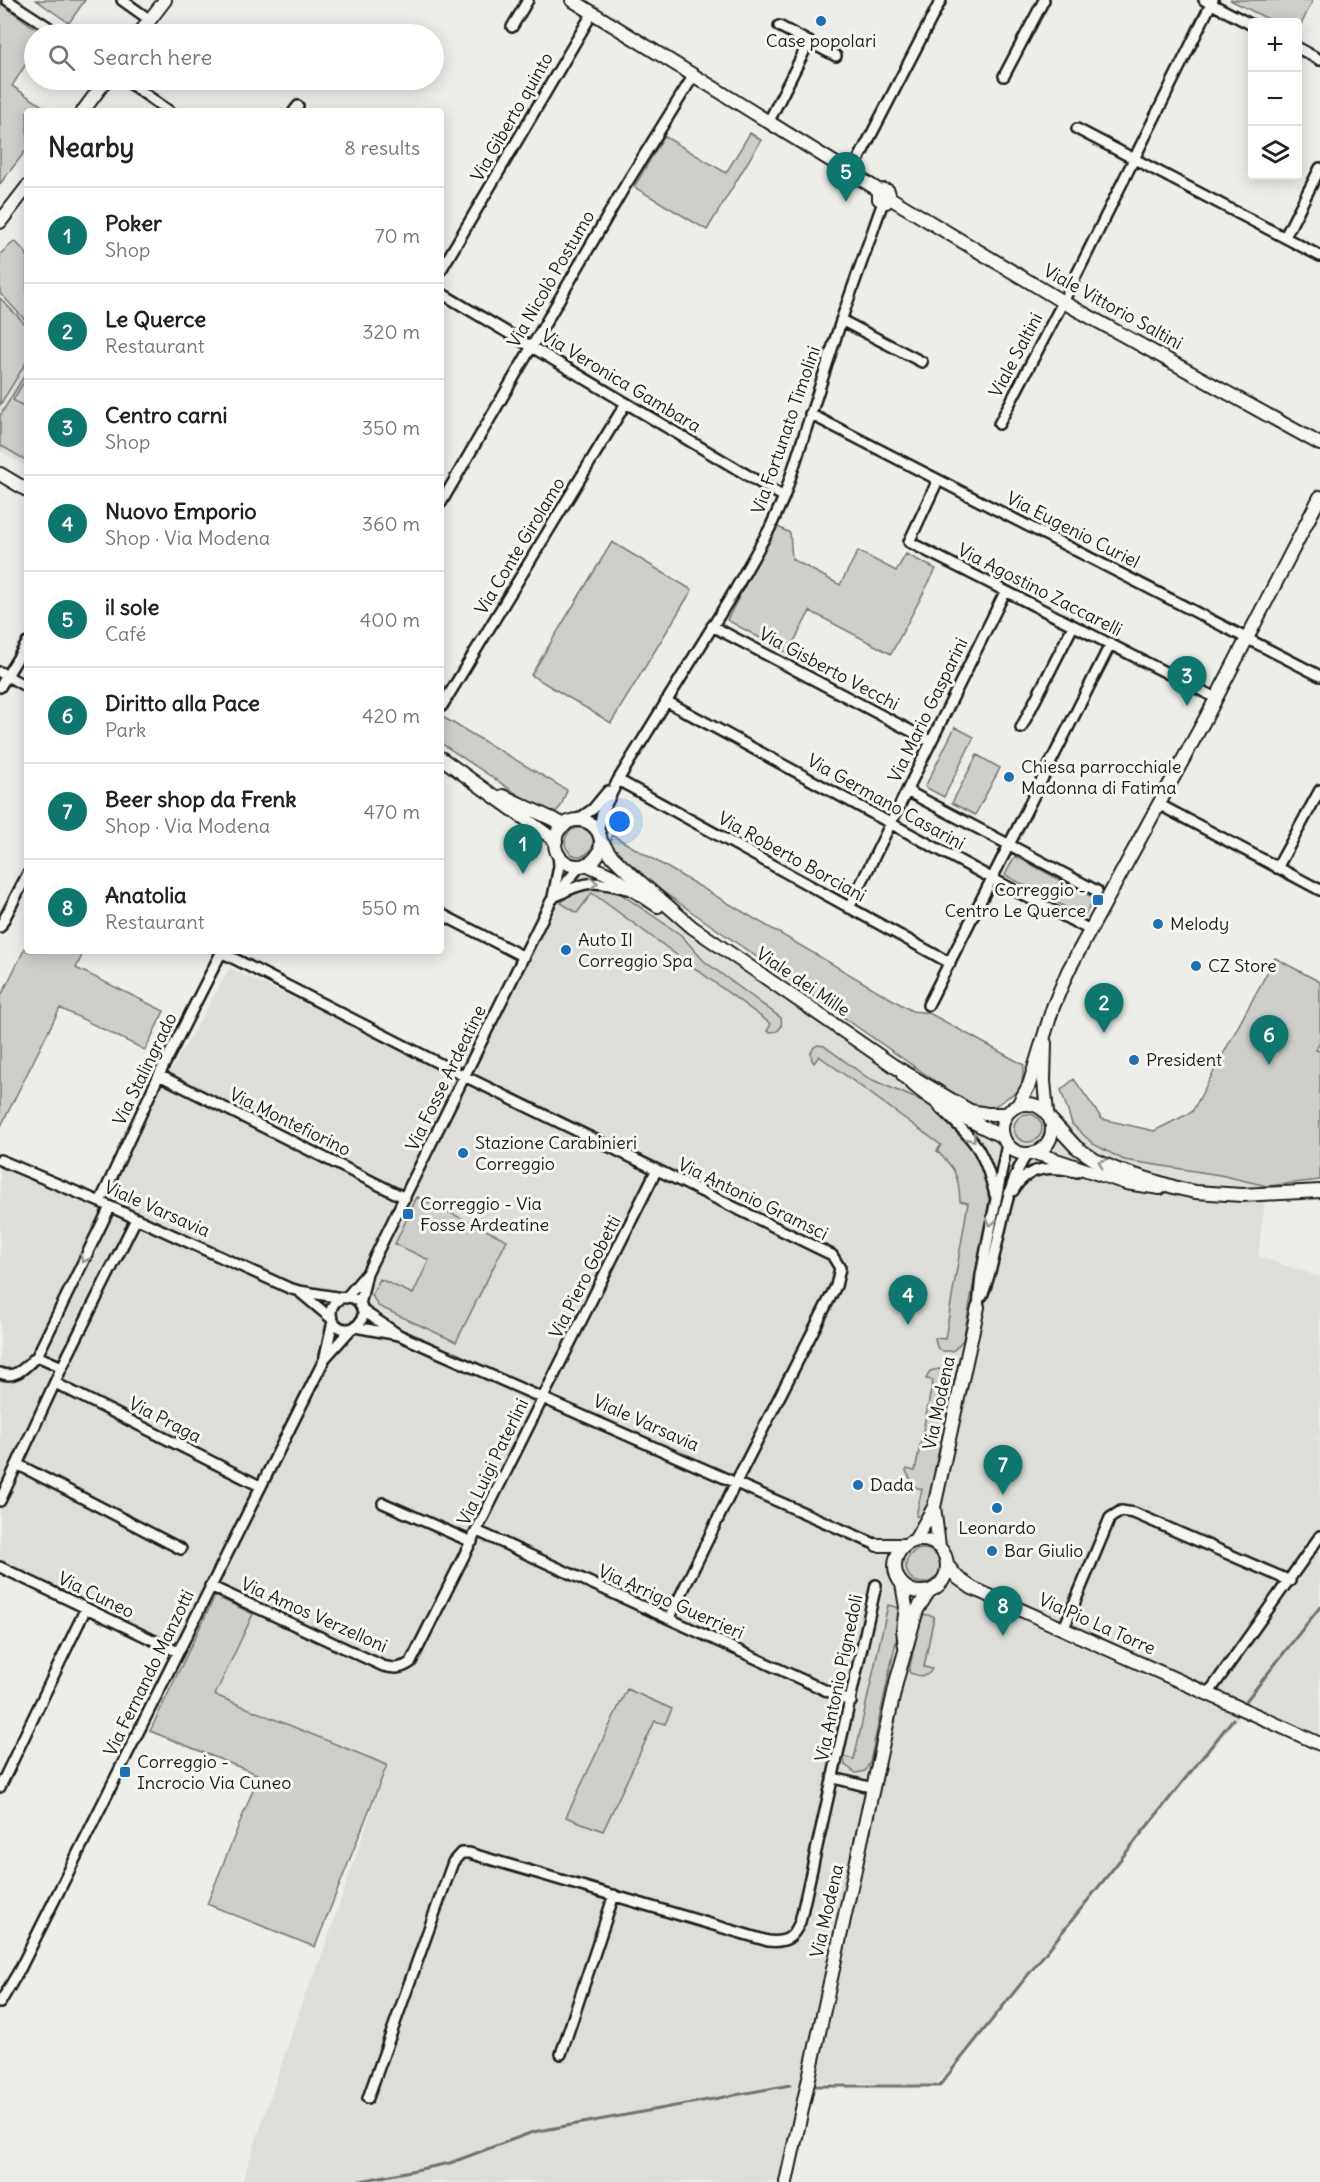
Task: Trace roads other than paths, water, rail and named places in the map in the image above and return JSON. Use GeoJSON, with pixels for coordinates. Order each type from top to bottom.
{"type":"FeatureCollection","features":[{"type":"Feature","properties":{"kind":"street"},"geometry":{"type":"LineString","coordinates":[[7,0],[44,24]]}},
{"type":"Feature","properties":{"kind":"street"},"geometry":{"type":"LineString","coordinates":[[122,0],[150,20]]}},
{"type":"Feature","properties":{"kind":"street"},"geometry":{"type":"LineString","coordinates":[[147,24],[165,0]]}},
{"type":"Feature","properties":{"kind":"street"},"geometry":{"type":"LineString","coordinates":[[512,27],[528,0]]}},
{"type":"Feature","properties":{"kind":"street","name":"Viale Vittorio Saltini"},"geometry":{"type":"LineString","coordinates":[[572,0],[852,172],[885,197],[1063,302],[1320,444]]}},
{"type":"Feature","properties":{"kind":"street"},"geometry":{"type":"LineString","coordinates":[[852,172],[941,0]]}},
{"type":"Feature","properties":{"kind":"street"},"geometry":{"type":"LineString","coordinates":[[1004,76],[1044,0]]}},
{"type":"Feature","properties":{"kind":"street"},"geometry":{"type":"LineString","coordinates":[[1210,1],[1248,23]]}},
{"type":"Feature","properties":{"kind":"street","name":"Viale Saltini"},"geometry":{"type":"LineString","coordinates":[[999,424],[1063,302],[1210,1]]}},
{"type":"Feature","properties":{"kind":"street","name":"Via Giberto quinto"},"geometry":{"type":"LineString","coordinates":[[444,265],[593,12]]}},
{"type":"Feature","properties":{"kind":"street"},"geometry":{"type":"LineString","coordinates":[[779,26],[836,56]]}},
{"type":"Feature","properties":{"kind":"street"},"geometry":{"type":"LineString","coordinates":[[770,121],[809,42]]}},
{"type":"Feature","properties":{"kind":"street"},"geometry":{"type":"LineString","coordinates":[[1302,50],[1320,60]]}},
{"type":"Feature","properties":{"kind":"street","name":"Via Nicolò Postumo"},"geometry":{"type":"LineString","coordinates":[[444,498],[531,346],[694,75]]}},
{"type":"Feature","properties":{"kind":"street"},"geometry":{"type":"LineString","coordinates":[[85,108],[99,90]]}},
{"type":"Feature","properties":{"kind":"street"},"geometry":{"type":"LineString","coordinates":[[139,90],[165,108]]}},
{"type":"Feature","properties":{"kind":"street"},"geometry":{"type":"LineString","coordinates":[[1077,129],[1320,256]]}},
{"type":"Feature","properties":{"kind":"street"},"geometry":{"type":"LineString","coordinates":[[1284,237],[1320,168]]}},
{"type":"Feature","properties":{"kind":"street"},"geometry":{"type":"LineString","coordinates":[[0,222],[24,191]]}},
{"type":"Feature","properties":{"kind":"street","name":"Via Fortunato Timolini"},"geometry":{"type":"LineString","coordinates":[[600,837],[602,813],[618,780],[753,559],[784,497],[841,320],[885,197]]}},
{"type":"Feature","properties":{"kind":"street","name":"Via Veronica Gambara"},"geometry":{"type":"LineString","coordinates":[[444,295],[784,497]]}},
{"type":"Feature","properties":{"kind":"street"},"geometry":{"type":"LineString","coordinates":[[841,320],[922,362]]}},
{"type":"Feature","properties":{"kind":"street","name":"Via Conte Girolamo"},"geometry":{"type":"LineString","coordinates":[[444,703],[626,403]]}},
{"type":"Feature","properties":{"kind":"street","name":"Via Eugenio Curiel"},"geometry":{"type":"LineString","coordinates":[[810,414],[1320,676]]}},
{"type":"Feature","properties":{"kind":"street"},"geometry":{"type":"LineString","coordinates":[[0,474],[24,488]]}},
{"type":"Feature","properties":{"kind":"street","name":"Via Agostino Zaccarelli"},"geometry":{"type":"LineString","coordinates":[[938,480],[909,542],[1216,698]]}},
{"type":"Feature","properties":{"kind":"street"},"geometry":{"type":"LineString","coordinates":[[1005,1141],[1003,1121],[1007,1114],[1018,1105],[1029,1085],[1053,1007],[1068,971],[1160,805],[1320,497]]}},
{"type":"Feature","properties":{"kind":"street","name":"Via Mario Gasparini"},"geometry":{"type":"LineString","coordinates":[[849,908],[1005,592]]}},
{"type":"Feature","properties":{"kind":"street","name":"Via Gisberto Vecchi"},"geometry":{"type":"LineString","coordinates":[[712,626],[930,741]]}},
{"type":"Feature","properties":{"kind":"street"},"geometry":{"type":"LineString","coordinates":[[1021,728],[1073,626]]}},
{"type":"Feature","properties":{"kind":"street"},"geometry":{"type":"LineString","coordinates":[[928,1005],[1110,645]]}},
{"type":"Feature","properties":{"kind":"street"},"geometry":{"type":"LineString","coordinates":[[0,687],[3,674],[24,647]]}},
{"type":"Feature","properties":{"kind":"street"},"geometry":{"type":"LineString","coordinates":[[3,674],[24,685]]}},
{"type":"Feature","properties":{"kind":"street","name":"Via Germano Casarini"},"geometry":{"type":"LineString","coordinates":[[666,701],[1090,930]]}},
{"type":"Feature","properties":{"kind":"street","name":"Viale dei Mille"},"geometry":{"type":"LineString","coordinates":[[444,760],[479,784],[556,847],[567,863],[598,868],[692,927]]}},
{"type":"Feature","properties":{"kind":"street","name":"Via Fortunato Timolini"},"geometry":{"type":"LineString","coordinates":[[577,820],[593,809],[618,780]]}},
{"type":"Feature","properties":{"kind":"street","name":"Via Roberto Borciani"},"geometry":{"type":"LineString","coordinates":[[618,780],[950,963]]}},
{"type":"Feature","properties":{"kind":"street","name":"Viale dei Mille"},"geometry":{"type":"LineString","coordinates":[[479,784],[565,825]]}},
{"type":"Feature","properties":{"kind":"street"},"geometry":{"type":"LineString","coordinates":[[1277,868],[1320,790]]}},
{"type":"Feature","properties":{"kind":"street"},"geometry":{"type":"LineString","coordinates":[[907,791],[1097,891]]}},
{"type":"Feature","properties":{"kind":"street"},"geometry":{"type":"LineString","coordinates":[[1160,805],[1320,890]]}},
{"type":"Feature","properties":{"kind":"street"},"geometry":{"type":"LineString","coordinates":[[556,847],[560,829],[577,820]]}},
{"type":"Feature","properties":{"kind":"street","name":"Viale dei Mille"},"geometry":{"type":"LineString","coordinates":[[577,820],[590,823],[610,854],[692,927],[894,1066],[970,1111],[1007,1114]]}},
{"type":"Feature","properties":{"kind":"street"},"geometry":{"type":"LineString","coordinates":[[583,865],[598,855],[600,837]]}},
{"type":"Feature","properties":{"kind":"street","name":"Via Fosse Ardeatine"},"geometry":{"type":"LineString","coordinates":[[344,1298],[367,1273],[553,898],[559,866],[556,847]]}},
{"type":"Feature","properties":{"kind":"street","name":"Via Fosse Ardeatine"},"geometry":{"type":"LineString","coordinates":[[553,898],[583,865]]}},
{"type":"Feature","properties":{"kind":"street"},"geometry":{"type":"LineString","coordinates":[[0,927],[24,881]]}},
{"type":"Feature","properties":{"kind":"street"},"geometry":{"type":"LineString","coordinates":[[553,898],[586,882],[605,882],[637,891]]}},
{"type":"Feature","properties":{"kind":"street"},"geometry":{"type":"LineString","coordinates":[[444,916],[524,957]]}},
{"type":"Feature","properties":{"kind":"street","name":"Via Stalingrado"},"geometry":{"type":"LineString","coordinates":[[100,1202],[159,1075],[220,954]]}},
{"type":"Feature","properties":{"kind":"street","name":"Via Antonio Gramsci"},"geometry":{"type":"LineString","coordinates":[[227,954],[464,1076],[832,1255],[840,1268],[836,1286],[736,1482]]}},
{"type":"Feature","properties":{"kind":"street"},"geometry":{"type":"LineString","coordinates":[[1031,1153],[1042,1149],[1051,1136],[1044,1081],[1045,1036]]}},
{"type":"Feature","properties":{"kind":"street","name":"Viale dei Mille"},"geometry":{"type":"LineString","coordinates":[[894,1066],[915,1088],[1005,1141],[1019,1153],[1031,1153],[1071,1164],[1108,1178],[1149,1188],[1177,1188]]}},
{"type":"Feature","properties":{"kind":"street","name":"Via Montefiorino"},"geometry":{"type":"LineString","coordinates":[[159,1075],[405,1198]]}},
{"type":"Feature","properties":{"kind":"street","name":"Viale dei Mille"},"geometry":{"type":"LineString","coordinates":[[930,1098],[976,1143],[989,1172],[995,1197]]}},
{"type":"Feature","properties":{"kind":"street"},"geometry":{"type":"LineString","coordinates":[[1018,1105],[1034,1104],[1077,1147],[1095,1160],[1118,1170],[1177,1188],[1195,1192],[1242,1195],[1320,1191]]}},
{"type":"Feature","properties":{"kind":"street","name":"Via Modena"},"geometry":{"type":"LineString","coordinates":[[939,1546],[934,1507],[978,1307],[981,1275],[1005,1141]]}},
{"type":"Feature","properties":{"kind":"street","name":"Via Modena"},"geometry":{"type":"LineString","coordinates":[[978,1307],[991,1276],[1018,1168],[1031,1153]]}},
{"type":"Feature","properties":{"kind":"street","name":"Viale Varsavia"},"geometry":{"type":"LineString","coordinates":[[0,1160],[299,1291],[354,1299],[361,1307],[399,1335],[877,1545],[895,1565]]}},
{"type":"Feature","properties":{"kind":"street","name":"Via Modena"},"geometry":{"type":"LineString","coordinates":[[1009,1198],[1016,1185],[1026,1175],[1046,1167],[1108,1178]]}},
{"type":"Feature","properties":{"kind":"street","name":"Via Piero Gobetti"},"geometry":{"type":"LineString","coordinates":[[543,1397],[656,1171]]}},
{"type":"Feature","properties":{"kind":"street"},"geometry":{"type":"LineString","coordinates":[[0,1373],[6,1376],[20,1373],[37,1356],[110,1207]]}},
{"type":"Feature","properties":{"kind":"street"},"geometry":{"type":"LineString","coordinates":[[0,1501],[62,1367],[136,1219]]}},
{"type":"Feature","properties":{"kind":"street","name":"Via Fosse Ardeatine"},"geometry":{"type":"LineString","coordinates":[[361,1307],[367,1273]]}},
{"type":"Feature","properties":{"kind":"street","name":"Viale Varsavia"},"geometry":{"type":"LineString","coordinates":[[299,1291],[343,1329],[353,1328],[399,1335]]}},
{"type":"Feature","properties":{"kind":"street"},"geometry":{"type":"LineString","coordinates":[[332,1319],[334,1304],[344,1298]]}},
{"type":"Feature","properties":{"kind":"street"},"geometry":{"type":"LineString","coordinates":[[353,1328],[362,1319],[361,1307]]}},
{"type":"Feature","properties":{"kind":"street","name":"Via Fernando Manzotti"},"geometry":{"type":"LineString","coordinates":[[325,1358],[332,1319]]}},
{"type":"Feature","properties":{"kind":"street","name":"Via Fernando Manzotti"},"geometry":{"type":"LineString","coordinates":[[0,2003],[15,1979],[325,1358],[353,1328]]}},
{"type":"Feature","properties":{"kind":"street"},"geometry":{"type":"LineString","coordinates":[[37,1356],[62,1367]]}},
{"type":"Feature","properties":{"kind":"street","name":"Via Praga"},"geometry":{"type":"LineString","coordinates":[[55,1383],[260,1486]]}},
{"type":"Feature","properties":{"kind":"street","name":"Via Luigi Paterlini"},"geometry":{"type":"LineString","coordinates":[[405,1667],[416,1655],[543,1397]]}},
{"type":"Feature","properties":{"kind":"street"},"geometry":{"type":"LineString","coordinates":[[17,1464],[181,1549]]}},
{"type":"Feature","properties":{"kind":"street"},"geometry":{"type":"LineString","coordinates":[[669,1619],[736,1482]]}},
{"type":"Feature","properties":{"kind":"street","name":"Via Luigi Paterlini"},"geometry":{"type":"LineString","coordinates":[[383,1503],[472,1542]]}},
{"type":"Feature","properties":{"kind":"street","name":"Via Modena"},"geometry":{"type":"LineString","coordinates":[[910,1543],[934,1507]]}},
{"type":"Feature","properties":{"kind":"street"},"geometry":{"type":"LineString","coordinates":[[1064,1628],[1110,1518],[1120,1511],[1134,1513],[1290,1581]]}},
{"type":"Feature","properties":{"kind":"street","name":"Via Arrigo Guerrieri"},"geometry":{"type":"LineString","coordinates":[[477,1531],[851,1702]]}},
{"type":"Feature","properties":{"kind":"street"},"geometry":{"type":"LineString","coordinates":[[1208,1694],[1320,1536]]}},
{"type":"Feature","properties":{"kind":"street"},"geometry":{"type":"LineString","coordinates":[[928,1540],[939,1546],[948,1566],[945,1579],[933,1590],[917,1592],[902,1584],[895,1572],[896,1557],[910,1543],[928,1540]]}},
{"type":"Feature","properties":{"kind":"street","name":"Viale Varsavia"},"geometry":{"type":"LineString","coordinates":[[877,1545],[910,1543]]}},
{"type":"Feature","properties":{"kind":"street","name":"Via Pio La Torre"},"geometry":{"type":"LineString","coordinates":[[948,1566],[958,1578],[972,1588],[1320,1744]]}},
{"type":"Feature","properties":{"kind":"street","name":"Via Cuneo"},"geometry":{"type":"LineString","coordinates":[[0,1567],[178,1652]]}},
{"type":"Feature","properties":{"kind":"street","name":"Via Modena"},"geometry":{"type":"LineString","coordinates":[[902,1584],[906,1607],[903,1629],[905,1648]]}},
{"type":"Feature","properties":{"kind":"street","name":"Via Antonio Pignedoli"},"geometry":{"type":"LineString","coordinates":[[614,1895],[768,1941],[787,1941],[795,1933],[801,1922],[876,1585]]}},
{"type":"Feature","properties":{"kind":"street","name":"Via Amos Verzelloni"},"geometry":{"type":"LineString","coordinates":[[210,1586],[383,1666],[405,1667]]}},
{"type":"Feature","properties":{"kind":"street","name":"Via Pio La Torre"},"geometry":{"type":"LineString","coordinates":[[933,1590],[953,1587],[972,1588]]}},
{"type":"Feature","properties":{"kind":"street","name":"Via Modena"},"geometry":{"type":"LineString","coordinates":[[786,2182],[905,1648],[917,1610],[933,1590]]}},
{"type":"Feature","properties":{"kind":"street"},"geometry":{"type":"LineString","coordinates":[[0,1786],[86,1608]]}},
{"type":"Feature","properties":{"kind":"street","name":"Via Antonio Pignedoli"},"geometry":{"type":"LineString","coordinates":[[834,1778],[873,1788]]}},
{"type":"Feature","properties":{"kind":"street"},"geometry":{"type":"LineString","coordinates":[[368,2098],[457,1855],[470,1853],[614,1895],[561,2054]]}},
{"type":"Feature","properties":{"kind":"waterway"},"geometry":{"type":"LineString","coordinates":[[1246,1701],[1320,1607]]}},
{"type":"Feature","properties":{"kind":"waterway"},"geometry":{"type":"LineString","coordinates":[[815,2086],[939,2086],[1233,1719]]}},
{"type":"Feature","properties":{"kind":"waterway"},"geometry":{"type":"LineString","coordinates":[[356,2182],[450,2163],[533,2132],[790,2085]]}},
{"type":"Feature","properties":{"kind":"place","name":"Case popolari"},"geometry":{"type":"Point","coordinates":[821,21]}},
{"type":"Feature","properties":{"kind":"place","name":"il sole"},"geometry":{"type":"Point","coordinates":[846,202]}},
{"type":"Feature","properties":{"kind":"place","name":"Centro carni"},"geometry":{"type":"Point","coordinates":[1187,706]}},
{"type":"Feature","properties":{"kind":"place","name":"Chiesa parrocchiale Madonna di Fatima"},"geometry":{"type":"Point","coordinates":[1009,777]}},
{"type":"Feature","properties":{"kind":"place","name":"Poker"},"geometry":{"type":"Point","coordinates":[523,874]}},
{"type":"Feature","properties":{"kind":"place","name":"Correggio - Centro Le Querce"},"geometry":{"type":"Point","coordinates":[1098,900]}},
{"type":"Feature","properties":{"kind":"place","name":"Melody"},"geometry":{"type":"Point","coordinates":[1158,924]}},
{"type":"Feature","properties":{"kind":"place","name":"Auto Il Correggio Spa"},"geometry":{"type":"Point","coordinates":[566,950]}},
{"type":"Feature","properties":{"kind":"place","name":"CZ Store"},"geometry":{"type":"Point","coordinates":[1196,966]}},
{"type":"Feature","properties":{"kind":"place","name":"Le Querce"},"geometry":{"type":"Point","coordinates":[1104,1033]}},
{"type":"Feature","properties":{"kind":"place","name":"President"},"geometry":{"type":"Point","coordinates":[1134,1060]}},
{"type":"Feature","properties":{"kind":"place","name":"Diritto alla Pace"},"geometry":{"type":"Point","coordinates":[1269,1065]}},
{"type":"Feature","properties":{"kind":"place","name":"Stazione Carabinieri Correggio"},"geometry":{"type":"Point","coordinates":[463,1153]}},
{"type":"Feature","properties":{"kind":"place","name":"Correggio - Via Fosse Ardeatine"},"geometry":{"type":"Point","coordinates":[408,1214]}},
{"type":"Feature","properties":{"kind":"place","name":"Nuovo Emporio"},"geometry":{"type":"Point","coordinates":[908,1325]}},
{"type":"Feature","properties":{"kind":"place","name":"Dada"},"geometry":{"type":"Point","coordinates":[858,1485]}},
{"type":"Feature","properties":{"kind":"place","name":"Beer shop da Frenk"},"geometry":{"type":"Point","coordinates":[1003,1495]}},
{"type":"Feature","properties":{"kind":"place","name":"Leonardo"},"geometry":{"type":"Point","coordinates":[997,1508]}},
{"type":"Feature","properties":{"kind":"place","name":"Bar Giulio"},"geometry":{"type":"Point","coordinates":[992,1551]}},
{"type":"Feature","properties":{"kind":"place","name":"Anatolia"},"geometry":{"type":"Point","coordinates":[1003,1636]}},
{"type":"Feature","properties":{"kind":"place","name":"Correggio - Incrocio Via Cuneo"},"geometry":{"type":"Point","coordinates":[125,1772]}}]}
